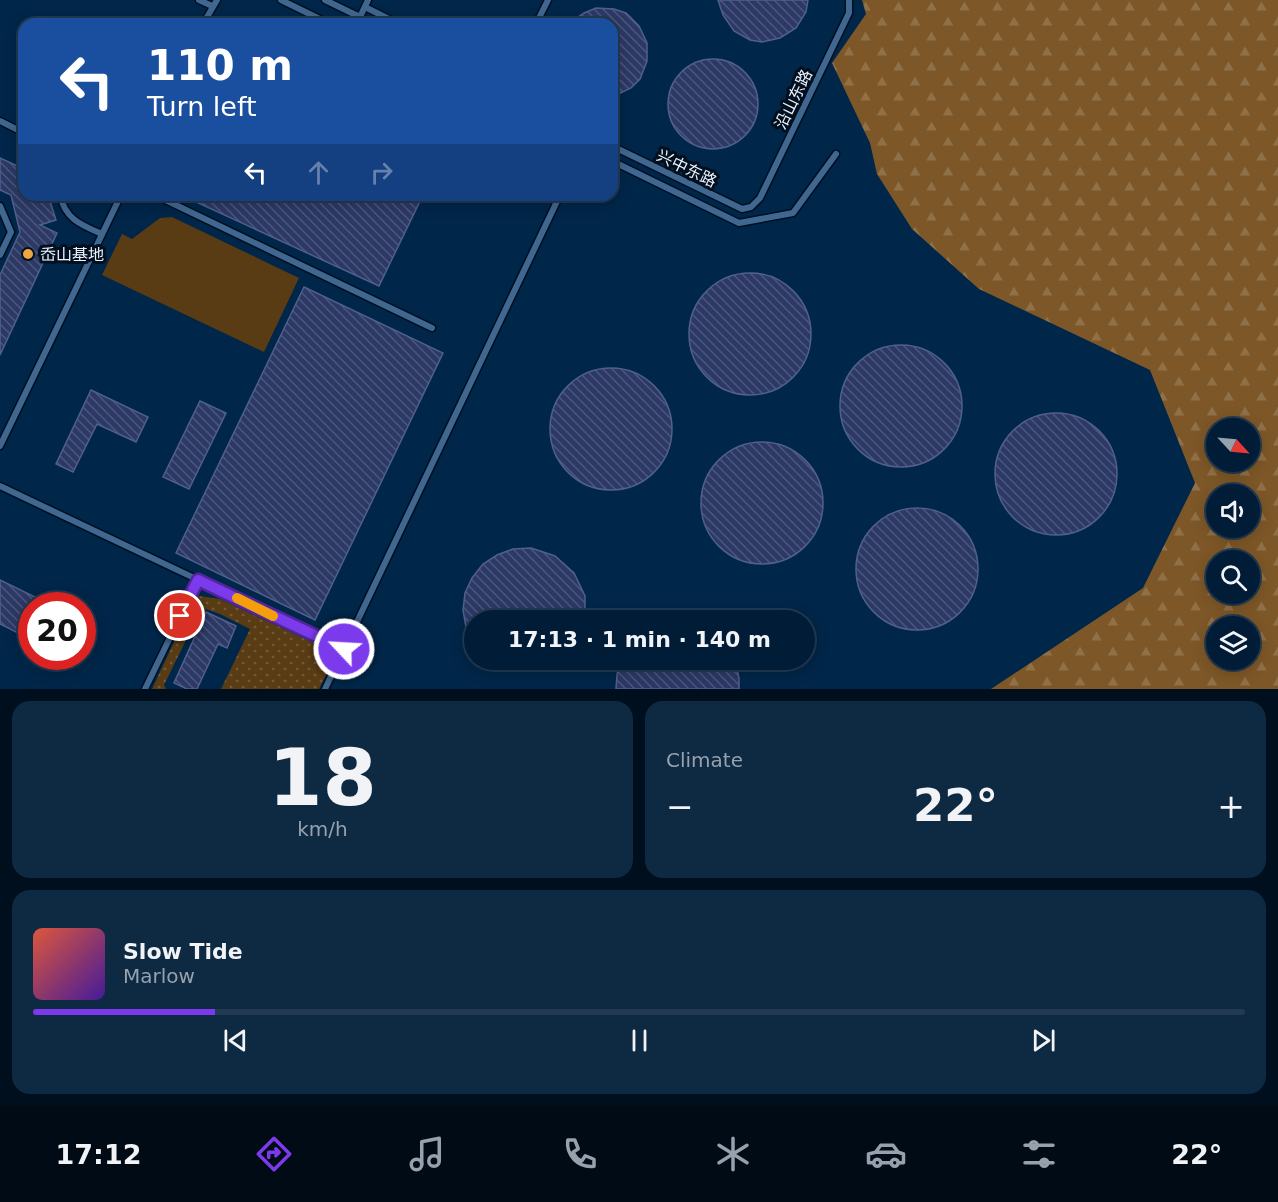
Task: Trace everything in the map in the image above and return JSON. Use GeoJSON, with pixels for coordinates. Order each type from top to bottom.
{"type":"FeatureCollection","features":[{"type":"Feature","properties":{"kind":"lane"},"geometry":{"type":"LineString","coordinates":[[199,0],[214,3],[206,18]]}},
{"type":"Feature","properties":{"kind":"lane"},"geometry":{"type":"LineString","coordinates":[[281,0],[318,18]]}},
{"type":"Feature","properties":{"kind":"lane"},"geometry":{"type":"LineString","coordinates":[[325,0],[360,17],[368,0]]}},
{"type":"Feature","properties":{"kind":"lane"},"geometry":{"type":"LineString","coordinates":[[539,18],[548,0]]}},
{"type":"Feature","properties":{"kind":"lane","name":"沿山东路"},"geometry":{"type":"LineString","coordinates":[[751,207],[759,198],[849,13],[849,0]]}},
{"type":"Feature","properties":{"kind":"lane"},"geometry":{"type":"LineString","coordinates":[[365,8],[386,18]]}},
{"type":"Feature","properties":{"kind":"lane"},"geometry":{"type":"LineString","coordinates":[[0,122],[18,130]]}},
{"type":"Feature","properties":{"kind":"lane","name":"兴中东路"},"geometry":{"type":"LineString","coordinates":[[618,149],[742,209],[751,207]]}},
{"type":"Feature","properties":{"kind":"lane"},"geometry":{"type":"LineString","coordinates":[[618,164],[739,223],[793,213],[836,154]]}},
{"type":"Feature","properties":{"kind":"lane"},"geometry":{"type":"LineString","coordinates":[[61,201],[69,217],[102,234]]}},
{"type":"Feature","properties":{"kind":"lane"},"geometry":{"type":"LineString","coordinates":[[0,446],[118,201]]}},
{"type":"Feature","properties":{"kind":"lane"},"geometry":{"type":"LineString","coordinates":[[167,201],[432,328]]}},
{"type":"Feature","properties":{"kind":"lane"},"geometry":{"type":"LineString","coordinates":[[325,689],[557,201]]}},
{"type":"Feature","properties":{"kind":"lane"},"geometry":{"type":"LineString","coordinates":[[0,206],[11,232],[0,255]]}},
{"type":"Feature","properties":{"kind":"lane"},"geometry":{"type":"LineString","coordinates":[[0,486],[344,649]]}},
{"type":"Feature","properties":{"kind":"lane"},"geometry":{"type":"LineString","coordinates":[[145,689],[198,580]]}},
{"type":"Feature","properties":{"kind":"shaded area"},"geometry":{"type":"Polygon","coordinates":[[[172,217],[299,278],[264,352],[102,275],[122,234],[132,239],[160,218],[172,217]]]}},
{"type":"Feature","properties":{"kind":"shaded area"},"geometry":{"type":"Polygon","coordinates":[[[199,596],[220,599],[318,645],[329,655],[326,675],[319,689],[221,689],[250,629],[206,609],[191,630],[164,685],[166,689],[152,689],[192,604],[199,596]]]}},
{"type":"Feature","properties":{"kind":"green space"},"geometry":{"type":"Polygon","coordinates":[[[862,0],[1278,0],[1278,689],[991,689],[1143,588],[1195,483],[1150,370],[979,289],[912,229],[877,174],[870,143],[832,63],[866,14],[862,0]]]}},
{"type":"Feature","properties":{"kind":"building"},"geometry":{"type":"Polygon","coordinates":[[[718,0],[808,0],[806,12],[796,28],[780,38],[762,42],[750,40],[734,31],[723,15],[718,0]]]}},
{"type":"Feature","properties":{"kind":"building"},"geometry":{"type":"Polygon","coordinates":[[[596,8],[614,9],[626,13],[639,26],[647,43],[647,61],[640,79],[631,88],[618,94],[618,18],[577,18],[596,8]]]}},
{"type":"Feature","properties":{"kind":"building"},"geometry":{"type":"Polygon","coordinates":[[[713,59],[730,63],[745,72],[754,87],[758,104],[754,121],[745,136],[730,145],[713,149],[696,145],[681,136],[672,121],[668,104],[672,87],[681,72],[696,63],[713,59]]]}},
{"type":"Feature","properties":{"kind":"building","name":"岙山基地"},"geometry":{"type":"Polygon","coordinates":[[[0,158],[18,166],[18,201],[50,201],[56,220],[40,225],[57,233],[0,355],[0,275],[20,232],[11,195],[0,190],[0,158]]]}},
{"type":"Feature","properties":{"kind":"building"},"geometry":{"type":"Polygon","coordinates":[[[194,201],[420,201],[379,286],[194,201]]]}},
{"type":"Feature","properties":{"kind":"building"},"geometry":{"type":"Polygon","coordinates":[[[750,273],[774,277],[793,291],[807,310],[811,334],[807,358],[793,377],[774,391],[750,395],[726,391],[707,377],[693,358],[689,334],[693,310],[707,291],[726,277],[750,273]]]}},
{"type":"Feature","properties":{"kind":"building"},"geometry":{"type":"Polygon","coordinates":[[[304,287],[443,353],[315,620],[176,553],[304,287]]]}},
{"type":"Feature","properties":{"kind":"building"},"geometry":{"type":"Polygon","coordinates":[[[901,345],[925,349],[944,363],[958,382],[962,406],[958,430],[944,449],[925,463],[901,467],[877,463],[858,449],[844,430],[840,406],[844,382],[858,363],[877,349],[901,345]]]}},
{"type":"Feature","properties":{"kind":"building"},"geometry":{"type":"Polygon","coordinates":[[[611,368],[635,372],[654,386],[668,405],[672,429],[668,453],[654,472],[635,486],[611,490],[587,486],[568,472],[554,453],[550,429],[554,405],[568,386],[587,372],[611,368]]]}},
{"type":"Feature","properties":{"kind":"building"},"geometry":{"type":"Polygon","coordinates":[[[91,390],[148,417],[136,442],[97,424],[73,472],[56,464],[91,390]]]}},
{"type":"Feature","properties":{"kind":"building"},"geometry":{"type":"Polygon","coordinates":[[[200,401],[226,413],[189,489],[163,477],[200,401]]]}},
{"type":"Feature","properties":{"kind":"building"},"geometry":{"type":"Polygon","coordinates":[[[1056,413],[1080,417],[1099,431],[1113,450],[1117,474],[1113,498],[1099,517],[1080,531],[1056,535],[1032,531],[1013,517],[999,498],[995,474],[999,450],[1013,431],[1032,417],[1056,413]]]}},
{"type":"Feature","properties":{"kind":"building"},"geometry":{"type":"Polygon","coordinates":[[[762,442],[786,446],[805,460],[819,479],[823,503],[819,527],[805,546],[786,560],[762,564],[738,560],[719,546],[705,527],[701,503],[705,479],[719,460],[738,446],[762,442]]]}},
{"type":"Feature","properties":{"kind":"building"},"geometry":{"type":"Polygon","coordinates":[[[917,508],[941,512],[960,526],[974,545],[978,569],[974,593],[960,612],[941,626],[917,630],[893,626],[874,612],[860,593],[856,569],[860,545],[874,526],[893,512],[917,508]]]}},
{"type":"Feature","properties":{"kind":"building"},"geometry":{"type":"Polygon","coordinates":[[[531,548],[555,556],[574,573],[585,596],[585,610],[464,610],[464,616],[463,610],[465,593],[472,578],[483,564],[513,549],[531,548]]]}},
{"type":"Feature","properties":{"kind":"building"},"geometry":{"type":"Polygon","coordinates":[[[0,580],[25,592],[18,592],[18,633],[0,624],[0,580]]]}},
{"type":"Feature","properties":{"kind":"building"},"geometry":{"type":"Polygon","coordinates":[[[206,612],[236,626],[227,648],[218,644],[197,689],[187,689],[174,683],[206,612]]]}},
{"type":"Feature","properties":{"kind":"building"},"geometry":{"type":"Polygon","coordinates":[[[618,670],[737,670],[739,689],[616,689],[618,670]]]}},
{"type":"Feature","properties":{"kind":"slow traffic"},"geometry":{"type":"LineString","coordinates":[[237,598],[273,616]]}},
{"type":"Feature","properties":{"kind":"place","name":"岙山基地"},"geometry":{"type":"Point","coordinates":[28,254]}},
{"type":"Feature","properties":{"kind":"route"},"geometry":{"type":"LineString","coordinates":[[180,616],[198,580],[344,649]]}}]}
